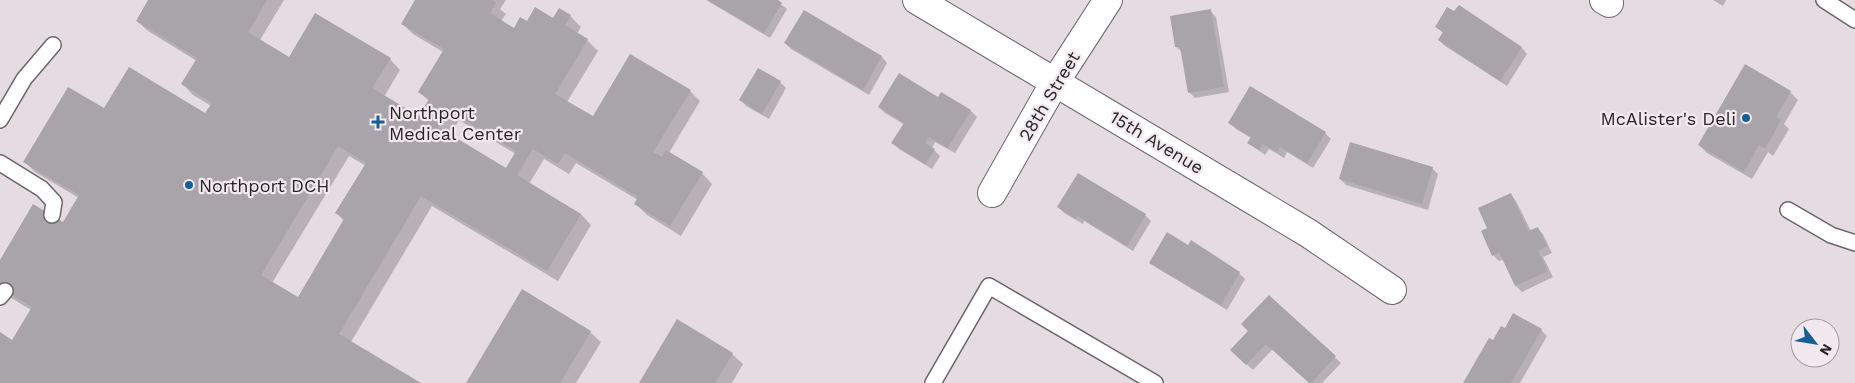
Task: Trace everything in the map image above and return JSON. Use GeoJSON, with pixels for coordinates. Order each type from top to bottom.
{"type":"FeatureCollection","features":[{"type":"Feature","properties":{"kind":"street","name":"15th Avenue"},"geometry":{"type":"LineString","coordinates":[[918,0],[1308,233],[1392,290]]}},
{"type":"Feature","properties":{"kind":"street","name":"28th Street"},"geometry":{"type":"LineString","coordinates":[[992,193],[1055,82],[1108,0]]}},
{"type":"Feature","properties":{"kind":"lane"},"geometry":{"type":"LineString","coordinates":[[1824,0],[1855,20]]}},
{"type":"Feature","properties":{"kind":"lane"},"geometry":{"type":"LineString","coordinates":[[0,120],[24,79],[53,45]]}},
{"type":"Feature","properties":{"kind":"lane"},"geometry":{"type":"LineString","coordinates":[[0,164],[42,189],[54,202],[52,215]]}},
{"type":"Feature","properties":{"kind":"lane"},"geometry":{"type":"LineString","coordinates":[[1788,210],[1831,235],[1855,243]]}},
{"type":"Feature","properties":{"kind":"lane"},"geometry":{"type":"LineString","coordinates":[[933,383],[989,286],[1155,383]]}},
{"type":"Feature","properties":{"kind":"building","name":"Northport DCH"},"geometry":{"type":"Polygon","coordinates":[[[148,0],[267,0],[248,32],[289,57],[315,13],[391,58],[372,88],[419,116],[429,99],[418,92],[444,49],[401,24],[415,0],[492,0],[496,3],[490,13],[514,28],[520,17],[527,21],[535,7],[553,18],[559,8],[571,15],[565,25],[588,39],[555,94],[593,116],[630,54],[691,90],[653,152],[662,157],[666,150],[703,172],[670,226],[634,204],[638,197],[565,153],[558,164],[533,149],[517,175],[581,214],[547,271],[421,196],[339,334],[421,383],[0,383],[0,332],[12,340],[32,307],[0,288],[0,260],[33,204],[63,222],[79,195],[23,162],[68,87],[104,108],[129,67],[205,113],[212,103],[181,84],[197,58],[136,21],[148,0]],[[448,110],[438,127],[506,168],[516,151],[448,110]],[[338,146],[261,275],[298,297],[344,219],[335,213],[366,163],[338,146]]]}},
{"type":"Feature","properties":{"kind":"building"},"geometry":{"type":"Polygon","coordinates":[[[708,0],[778,0],[782,3],[764,33],[708,0]]]}},
{"type":"Feature","properties":{"kind":"building"},"geometry":{"type":"Polygon","coordinates":[[[1459,5],[1522,47],[1500,81],[1438,40],[1443,32],[1435,27],[1447,7],[1454,11],[1459,5]]]}},
{"type":"Feature","properties":{"kind":"building"},"geometry":{"type":"Polygon","coordinates":[[[1211,9],[1224,87],[1188,93],[1180,47],[1175,47],[1170,16],[1211,9]]]}},
{"type":"Feature","properties":{"kind":"building"},"geometry":{"type":"Polygon","coordinates":[[[804,10],[882,56],[863,90],[784,43],[804,10]]]}},
{"type":"Feature","properties":{"kind":"building","name":"McAlister's Deli"},"geometry":{"type":"Polygon","coordinates":[[[1745,64],[1791,91],[1776,117],[1781,120],[1765,149],[1759,145],[1744,172],[1698,145],[1745,64]]]}},
{"type":"Feature","properties":{"kind":"building"},"geometry":{"type":"Polygon","coordinates":[[[758,68],[781,81],[762,114],[739,100],[758,68]]]}},
{"type":"Feature","properties":{"kind":"building"},"geometry":{"type":"Polygon","coordinates":[[[899,73],[938,97],[941,92],[971,110],[948,148],[929,137],[925,143],[935,149],[925,164],[891,143],[904,123],[878,107],[899,73]]]}},
{"type":"Feature","properties":{"kind":"building"},"geometry":{"type":"Polygon","coordinates":[[[1250,86],[1326,132],[1307,163],[1280,147],[1277,152],[1263,144],[1259,150],[1247,143],[1251,137],[1228,123],[1250,86]]]}},
{"type":"Feature","properties":{"kind":"building"},"geometry":{"type":"Polygon","coordinates":[[[1350,142],[1433,167],[1422,204],[1339,179],[1350,142]]]}},
{"type":"Feature","properties":{"kind":"building"},"geometry":{"type":"Polygon","coordinates":[[[1078,173],[1146,214],[1127,246],[1078,216],[1076,219],[1057,207],[1078,173]]]}},
{"type":"Feature","properties":{"kind":"building"},"geometry":{"type":"Polygon","coordinates":[[[1511,193],[1528,231],[1538,227],[1547,246],[1538,251],[1548,271],[1515,286],[1499,252],[1492,256],[1481,231],[1487,228],[1478,208],[1511,193]]]}},
{"type":"Feature","properties":{"kind":"building"},"geometry":{"type":"Polygon","coordinates":[[[1167,232],[1188,245],[1191,240],[1240,272],[1221,305],[1149,263],[1167,232]]]}},
{"type":"Feature","properties":{"kind":"building"},"geometry":{"type":"Polygon","coordinates":[[[522,289],[591,331],[560,383],[466,383],[522,289]]]}},
{"type":"Feature","properties":{"kind":"building"},"geometry":{"type":"Polygon","coordinates":[[[1269,295],[1336,356],[1311,383],[1266,344],[1246,365],[1230,350],[1248,331],[1241,324],[1269,295]]]}},
{"type":"Feature","properties":{"kind":"building"},"geometry":{"type":"Polygon","coordinates":[[[1513,313],[1542,329],[1511,383],[1463,383],[1489,338],[1493,340],[1501,326],[1505,328],[1513,313]]]}},
{"type":"Feature","properties":{"kind":"building"},"geometry":{"type":"Polygon","coordinates":[[[677,319],[733,353],[715,383],[639,383],[677,319]]]}},
{"type":"Feature","properties":{"kind":"place","name":"McAlister's Deli"},"geometry":{"type":"Point","coordinates":[1746,118]}},
{"type":"Feature","properties":{"kind":"place","name":"Northport Medical Center"},"geometry":{"type":"Point","coordinates":[378,122]}},
{"type":"Feature","properties":{"kind":"place","name":"Northport DCH"},"geometry":{"type":"Point","coordinates":[189,185]}}]}
